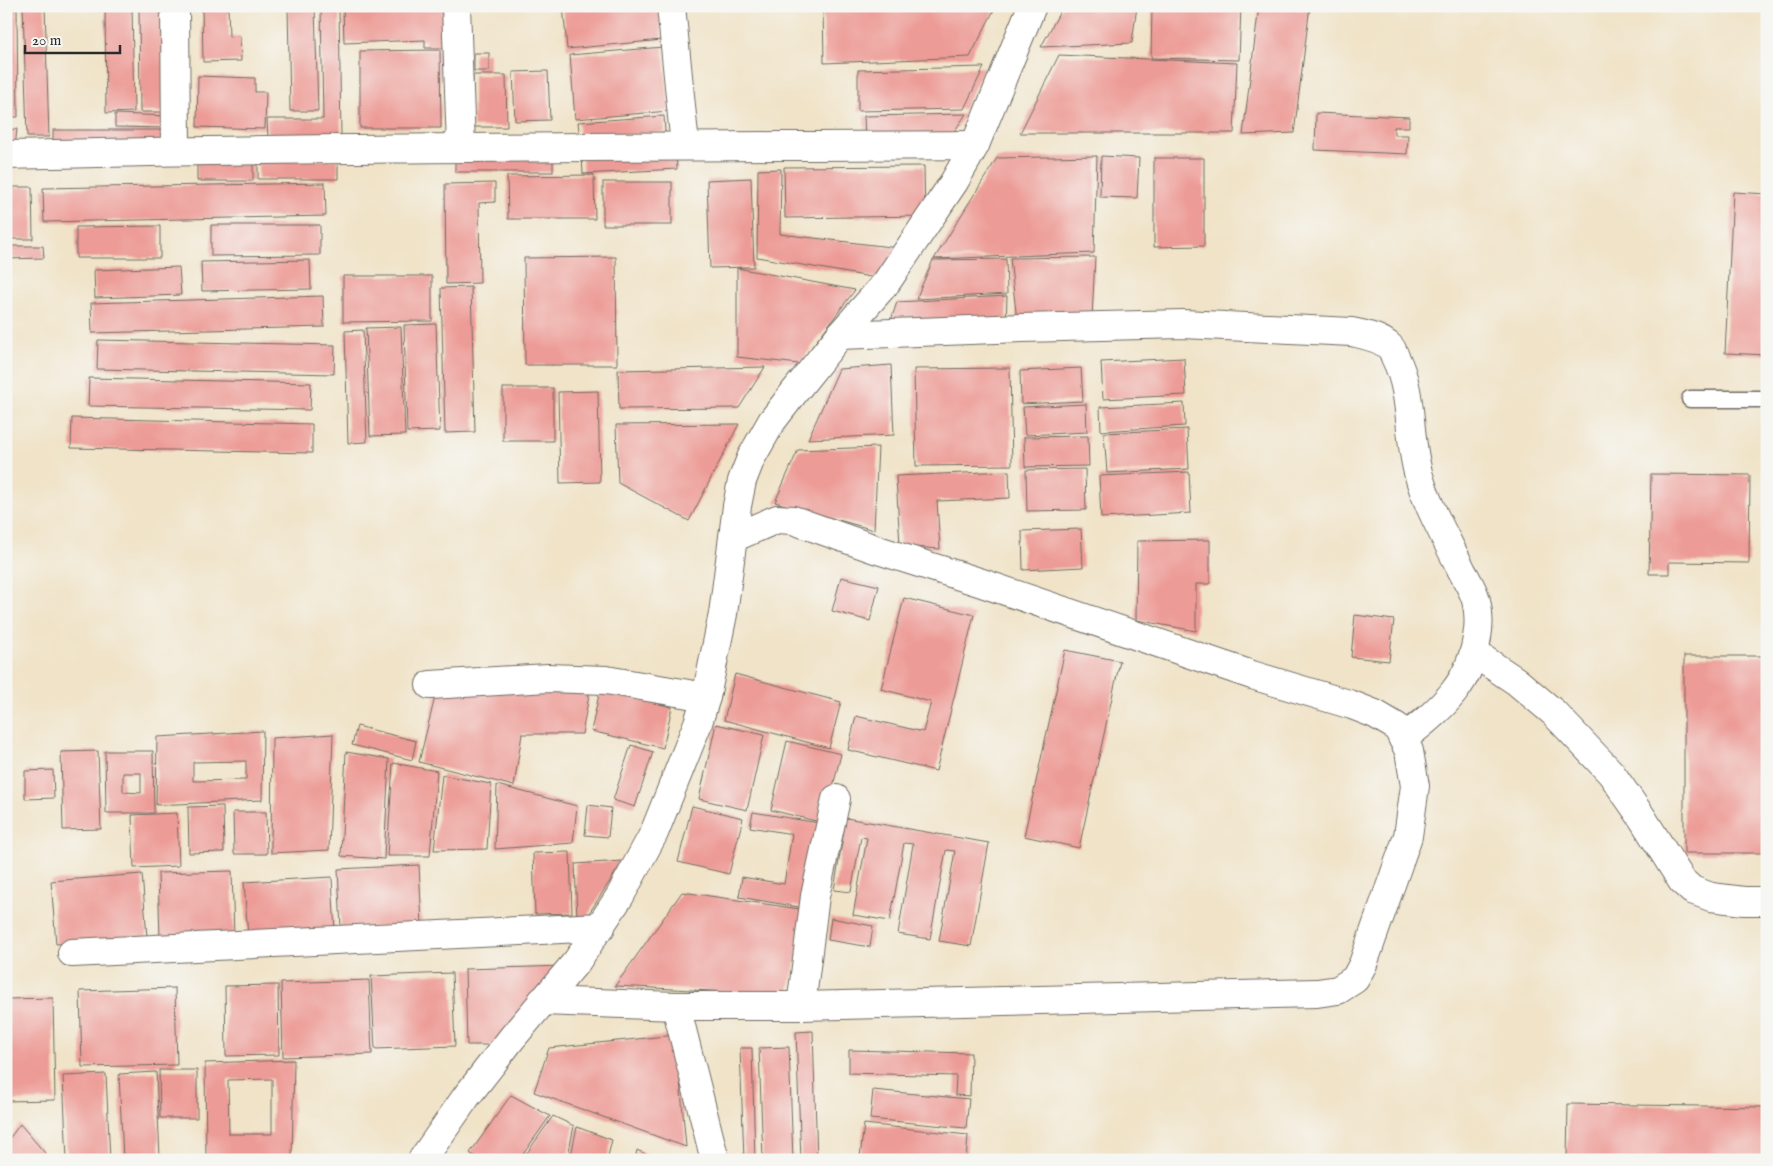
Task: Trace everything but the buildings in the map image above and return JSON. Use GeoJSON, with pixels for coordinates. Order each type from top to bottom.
{"type":"FeatureCollection","features":[{"type":"Feature","properties":{"kind":"street"},"geometry":{"type":"LineString","coordinates":[[176,6],[176,151]]}},
{"type":"Feature","properties":{"kind":"street"},"geometry":{"type":"LineString","coordinates":[[456,6],[461,147]]}},
{"type":"Feature","properties":{"kind":"street"},"geometry":{"type":"LineString","coordinates":[[671,6],[686,146]]}},
{"type":"Feature","properties":{"kind":"street"},"geometry":{"type":"LineString","coordinates":[[422,1160],[466,1097],[542,1001],[578,961],[620,896],[654,833],[698,723],[706,697],[723,614],[742,481],[751,458],[772,422],[840,335],[886,283],[954,182],[975,145],[1032,6]]}},
{"type":"Feature","properties":{"kind":"street"},"geometry":{"type":"LineString","coordinates":[[6,155],[461,147],[975,145]]}},
{"type":"Feature","properties":{"kind":"street"},"geometry":{"type":"LineString","coordinates":[[840,335],[1183,324],[1352,332],[1373,336],[1390,347],[1401,369],[1410,404],[1414,452],[1419,475],[1430,507],[1476,600],[1479,629],[1474,653],[1464,677],[1453,695],[1426,721],[1403,739]]}},
{"type":"Feature","properties":{"kind":"street"},"geometry":{"type":"LineString","coordinates":[[542,1001],[676,1006],[801,1006],[1317,993],[1338,990],[1355,979],[1363,964],[1408,836],[1415,786],[1409,751],[1397,728],[1375,714],[1352,705],[1252,675],[792,520],[777,519],[733,538]]}},
{"type":"Feature","properties":{"kind":"street"},"geometry":{"type":"LineString","coordinates":[[1474,653],[1516,681],[1553,712],[1611,773],[1682,881],[1692,890],[1712,897],[1744,901],[1767,901]]}},
{"type":"Feature","properties":{"kind":"street"},"geometry":{"type":"LineString","coordinates":[[430,685],[548,678],[606,680],[706,697]]}},
{"type":"Feature","properties":{"kind":"street"},"geometry":{"type":"LineString","coordinates":[[801,1006],[815,896],[836,799]]}},
{"type":"Feature","properties":{"kind":"street"},"geometry":{"type":"LineString","coordinates":[[72,953],[601,927]]}},
{"type":"Feature","properties":{"kind":"street"},"geometry":{"type":"LineString","coordinates":[[676,1006],[716,1160]]}},
{"type":"Feature","properties":{"kind":"lane"},"geometry":{"type":"LineString","coordinates":[[1690,399],[1767,399]]}}]}
